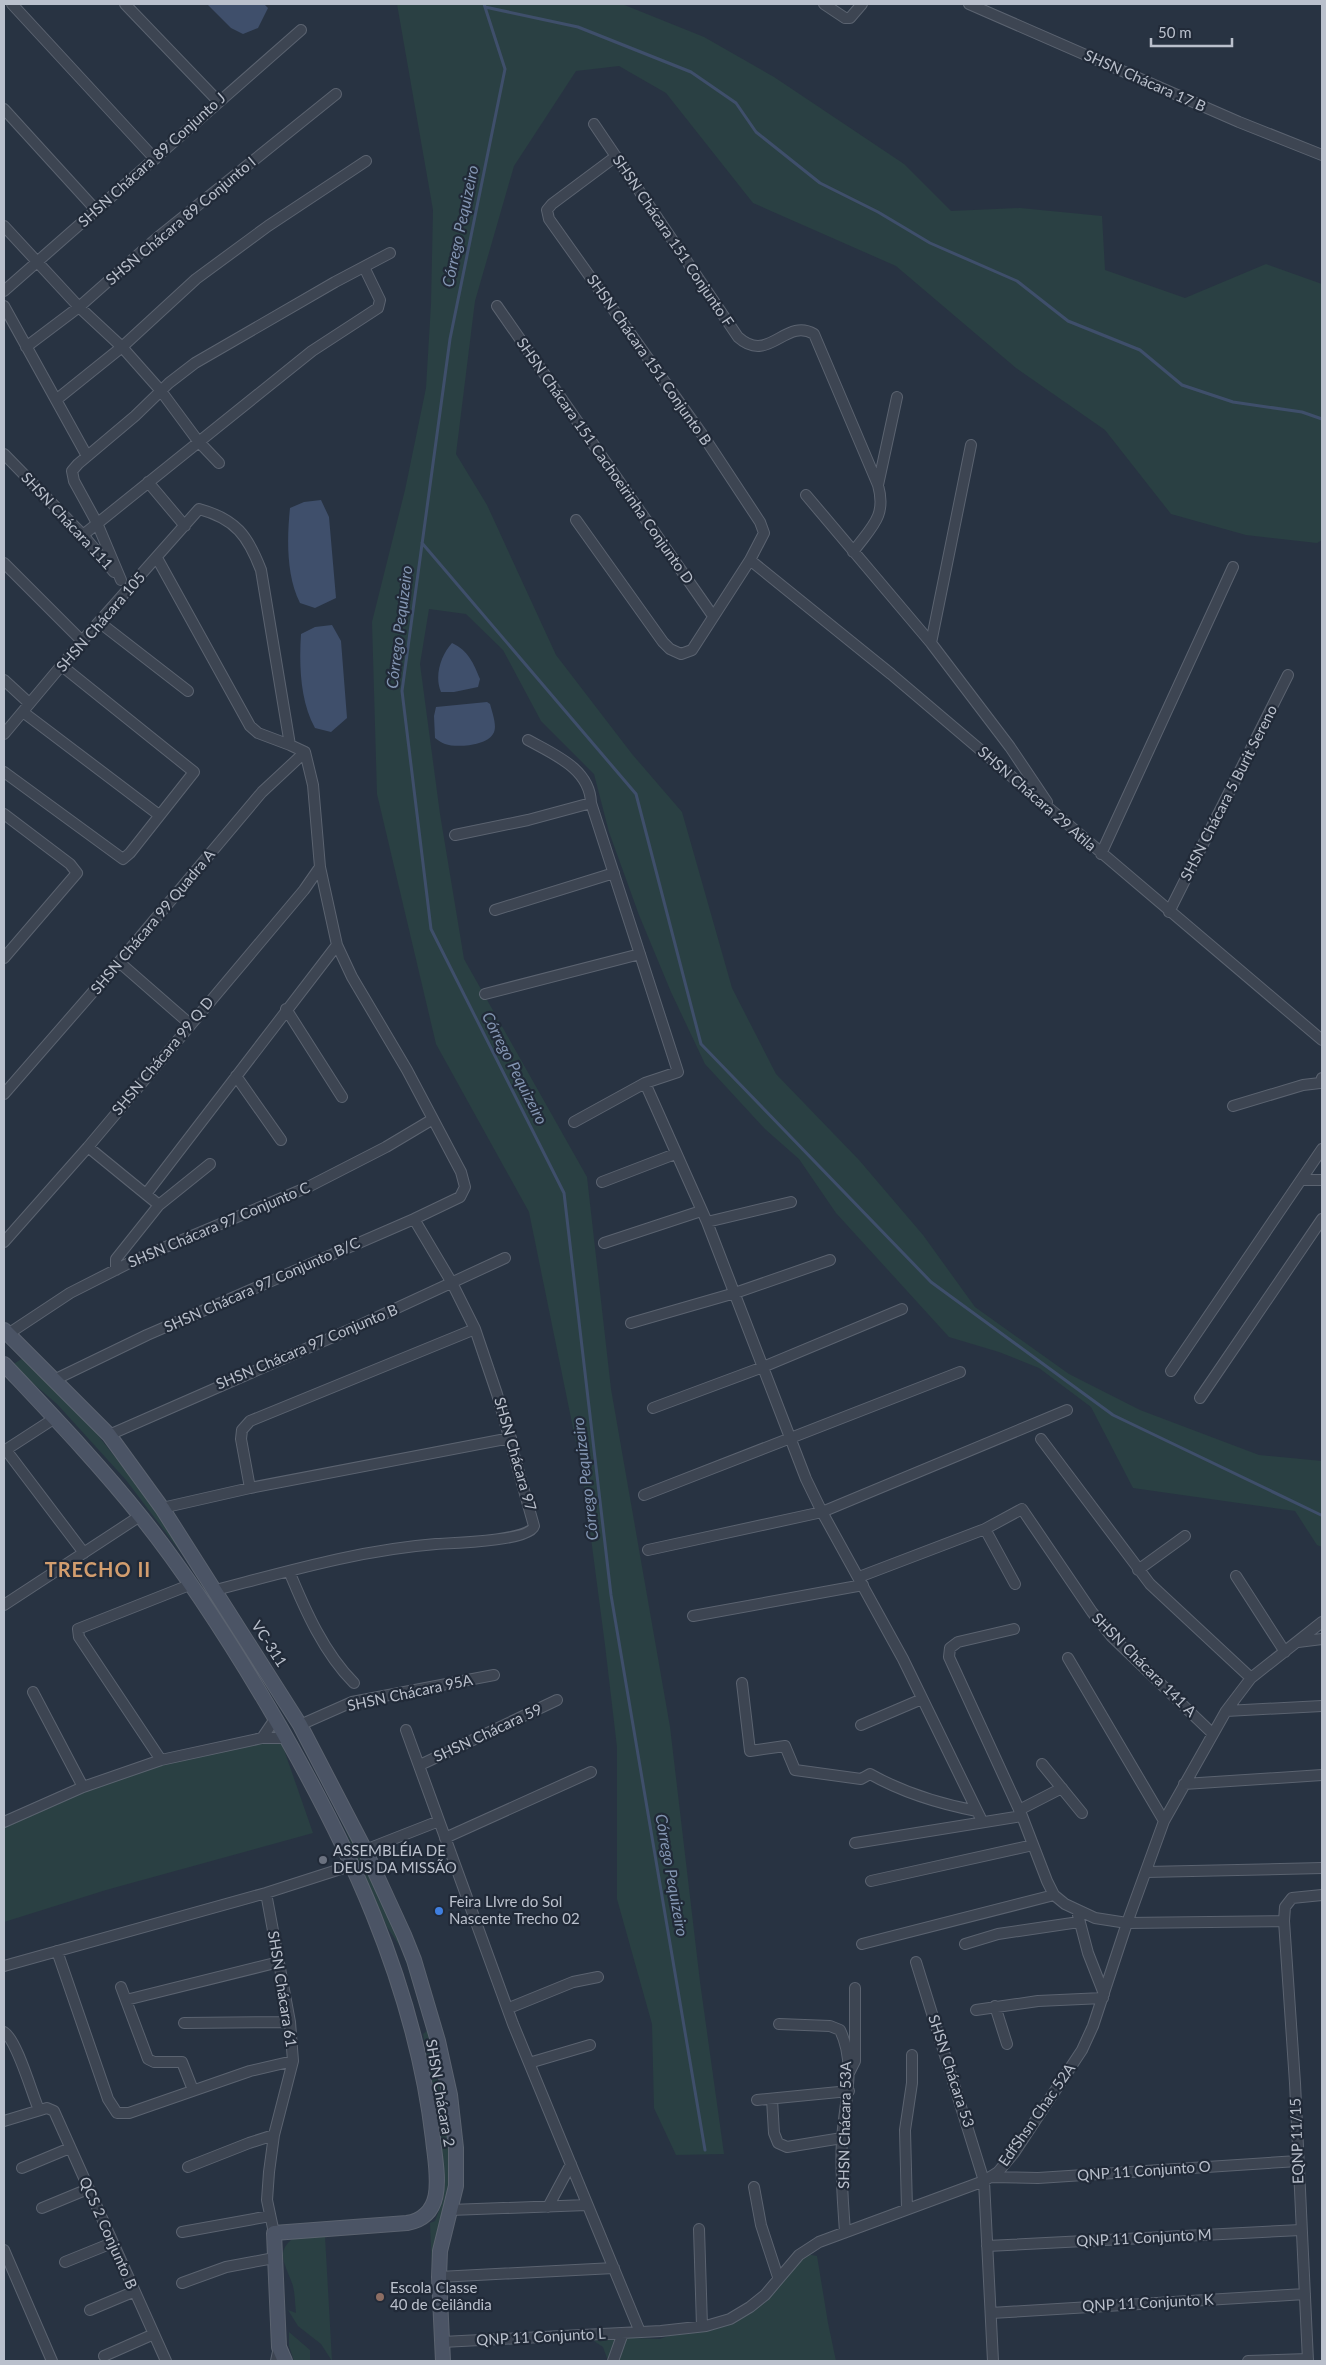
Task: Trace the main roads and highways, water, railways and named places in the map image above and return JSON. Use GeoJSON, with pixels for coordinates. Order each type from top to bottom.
{"type":"FeatureCollection","features":[{"type":"Feature","properties":{"kind":"main road","name":"VC-311"},"geometry":{"type":"LineString","coordinates":[[6,1332],[109,1435],[162,1508],[216,1590],[300,1725],[365,1850],[404,1934],[433,2022],[450,2095],[456,2148],[456,2186],[444,2231],[439,2277],[443,2361]]}},
{"type":"Feature","properties":{"kind":"main road"},"geometry":{"type":"LineString","coordinates":[[4,1360],[12,1359],[18,1352],[18,1344]]}},
{"type":"Feature","properties":{"kind":"main road","name":"SHSN Chácara 2"},"geometry":{"type":"LineString","coordinates":[[4,1364],[55,1418],[140,1516],[192,1584],[287,1738],[322,1800],[353,1865],[380,1932],[403,1999],[430,2115],[436,2166],[434,2206],[428,2215],[416,2222],[274,2232],[279,2346],[285,2361]]}},
{"type":"Feature","properties":{"kind":"main road"},"geometry":{"type":"LineString","coordinates":[[403,1999],[424,1995]]}},
{"type":"Feature","properties":{"kind":"main road"},"geometry":{"type":"LineString","coordinates":[[411,2028],[433,2022]]}},
{"type":"Feature","properties":{"kind":"water"},"geometry":{"type":"Polygon","coordinates":[[[207,4],[264,4],[268,8],[258,28],[243,34],[231,28],[207,4]]]}},
{"type":"Feature","properties":{"kind":"water"},"geometry":{"type":"Polygon","coordinates":[[[321,500],[329,517],[336,598],[315,608],[300,603],[295,592],[290,569],[289,520],[290,508],[304,502],[321,500]]]}},
{"type":"Feature","properties":{"kind":"water"},"geometry":{"type":"Polygon","coordinates":[[[332,625],[341,641],[347,718],[331,732],[315,728],[310,717],[303,694],[300,658],[301,634],[315,627],[332,625]]]}},
{"type":"Feature","properties":{"kind":"water"},"geometry":{"type":"Polygon","coordinates":[[[452,643],[462,649],[473,663],[480,679],[478,687],[454,692],[441,692],[438,679],[440,666],[445,653],[452,643]]]}},
{"type":"Feature","properties":{"kind":"water"},"geometry":{"type":"Polygon","coordinates":[[[487,702],[490,704],[495,724],[493,734],[489,738],[471,745],[456,746],[445,744],[435,738],[434,716],[436,707],[487,702]]]}},
{"type":"Feature","properties":{"kind":"waterway","name":"Córrego Pequizeiro"},"geometry":{"type":"LineString","coordinates":[[484,4],[505,69],[450,339],[402,691],[431,929],[564,1193],[611,1595],[705,2150]]}},
{"type":"Feature","properties":{"kind":"waterway"},"geometry":{"type":"LineString","coordinates":[[485,7],[578,27],[691,72],[736,103],[756,132],[820,183],[878,212],[930,243],[1017,281],[1068,321],[1140,350],[1182,385],[1233,402],[1302,412],[1322,419]]}},
{"type":"Feature","properties":{"kind":"waterway"},"geometry":{"type":"LineString","coordinates":[[422,543],[636,794],[701,1044],[931,1282],[1113,1415],[1321,1515]]}},
{"type":"Feature","properties":{"kind":"place","name":"ASSEMBLÉIA DE DEUS DA MISSÃO"},"geometry":{"type":"Point","coordinates":[323,1860]}},
{"type":"Feature","properties":{"kind":"place","name":"Feira LIvre do Sol Nascente Trecho 02"},"geometry":{"type":"Point","coordinates":[439,1911]}},
{"type":"Feature","properties":{"kind":"place","name":"Escola Classe 40 de Ceilândia"},"geometry":{"type":"Point","coordinates":[380,2297]}},
{"type":"Feature","properties":{"kind":"district","name":"TRECHO II"},"geometry":{"type":"Point","coordinates":[98,1570]}}]}
